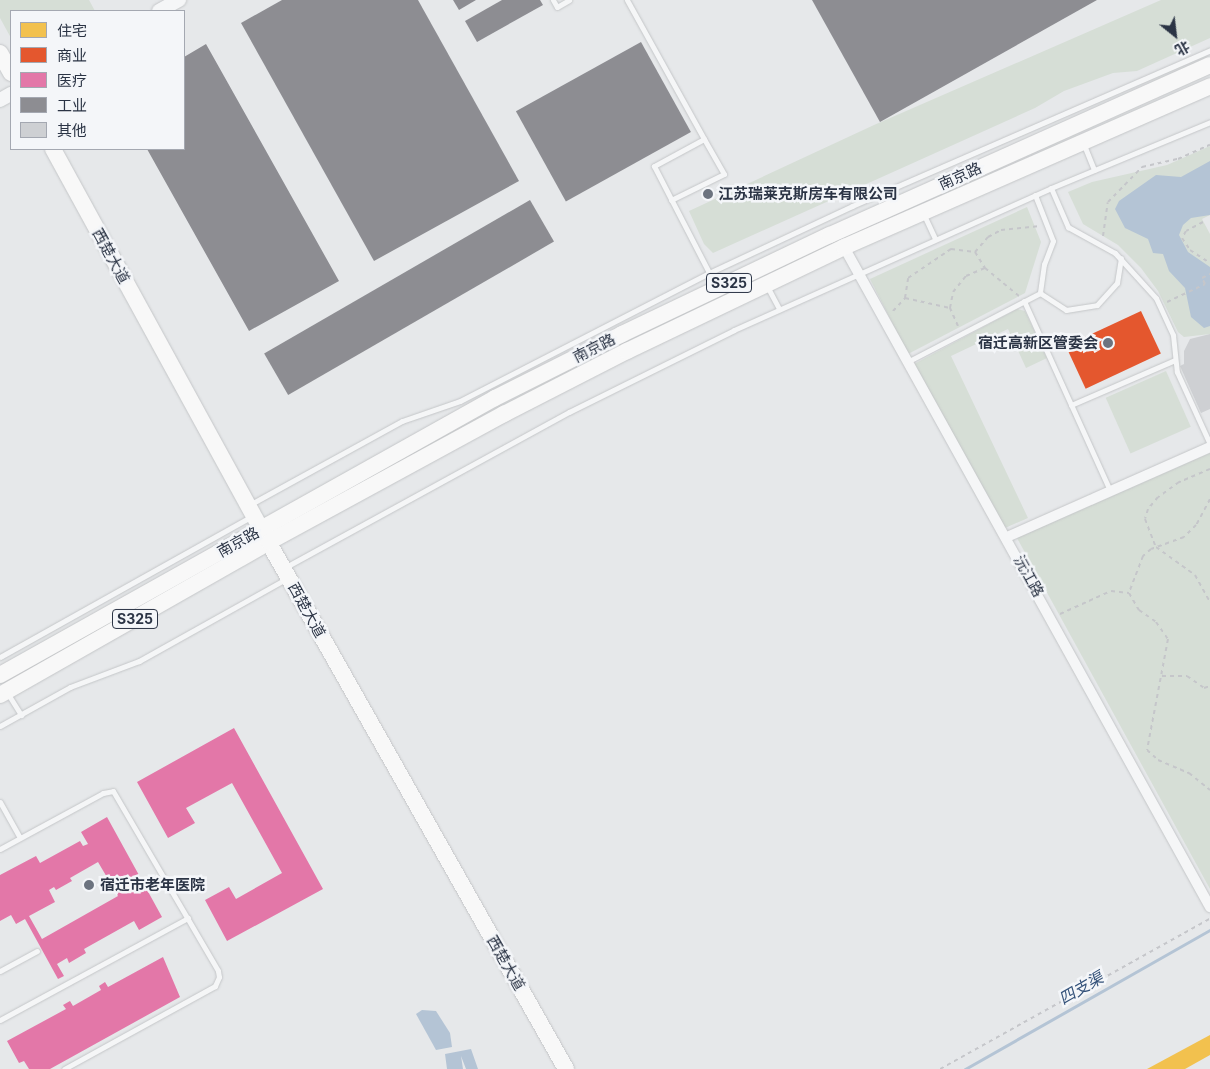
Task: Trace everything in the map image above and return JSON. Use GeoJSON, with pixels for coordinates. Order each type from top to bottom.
{"type":"FeatureCollection","features":[{"type":"Feature","properties":{"kind":"main road"},"geometry":{"type":"LineString","coordinates":[[0,53],[10,71]]}},
{"type":"Feature","properties":{"kind":"main road","name":"南京路"},"geometry":{"type":"LineString","coordinates":[[0,675],[258,523],[495,398],[717,288],[900,203],[1210,65]]}},
{"type":"Feature","properties":{"kind":"main road","name":"南京路"},"geometry":{"type":"LineString","coordinates":[[3,693],[258,523],[504,414],[844,247],[1210,86]]}},
{"type":"Feature","properties":{"kind":"main road","name":"西楚大道"},"geometry":{"type":"LineString","coordinates":[[54,150],[258,523],[566,1069]]}},
{"type":"Feature","properties":{"kind":"street"},"geometry":{"type":"LineString","coordinates":[[160,10],[178,0]]}},
{"type":"Feature","properties":{"kind":"street","name":"沅江路"},"geometry":{"type":"LineString","coordinates":[[844,247],[1052,617],[1210,907]]}},
{"type":"Feature","properties":{"kind":"street"},"geometry":{"type":"LineString","coordinates":[[1007,537],[1210,445]]}},
{"type":"Feature","properties":{"kind":"lane"},"geometry":{"type":"LineString","coordinates":[[553,0],[557,7],[568,0]]}},
{"type":"Feature","properties":{"kind":"lane"},"geometry":{"type":"LineString","coordinates":[[627,0],[724,174],[671,200]]}},
{"type":"Feature","properties":{"kind":"lane"},"geometry":{"type":"LineString","coordinates":[[0,656],[258,523],[402,421],[460,401],[710,274],[852,206],[1210,50]]}},
{"type":"Feature","properties":{"kind":"lane"},"geometry":{"type":"LineString","coordinates":[[0,726],[70,687],[139,661],[286,573],[569,412],[779,309],[1051,188],[1210,122]]}},
{"type":"Feature","properties":{"kind":"lane"},"geometry":{"type":"LineString","coordinates":[[704,138],[654,166],[717,288]]}},
{"type":"Feature","properties":{"kind":"lane"},"geometry":{"type":"LineString","coordinates":[[1082,141],[1094,170]]}},
{"type":"Feature","properties":{"kind":"lane"},"geometry":{"type":"LineString","coordinates":[[1051,188],[1068,227],[1100,243],[1120,258],[1145,282],[1160,305],[1172,335],[1175,360],[1210,445]]}},
{"type":"Feature","properties":{"kind":"lane"},"geometry":{"type":"LineString","coordinates":[[1035,195],[1054,241],[1044,264],[1040,293]]}},
{"type":"Feature","properties":{"kind":"lane"},"geometry":{"type":"LineString","coordinates":[[923,212],[935,239]]}},
{"type":"Feature","properties":{"kind":"lane"},"geometry":{"type":"LineString","coordinates":[[1040,293],[1066,310],[1097,304],[1117,284],[1120,258]]}},
{"type":"Feature","properties":{"kind":"lane"},"geometry":{"type":"LineString","coordinates":[[766,285],[779,309]]}},
{"type":"Feature","properties":{"kind":"lane"},"geometry":{"type":"LineString","coordinates":[[909,361],[1040,293]]}},
{"type":"Feature","properties":{"kind":"lane"},"geometry":{"type":"LineString","coordinates":[[1024,301],[1110,491]]}},
{"type":"Feature","properties":{"kind":"lane"},"geometry":{"type":"LineString","coordinates":[[1072,405],[1175,360]]}},
{"type":"Feature","properties":{"kind":"lane"},"geometry":{"type":"LineString","coordinates":[[3,693],[21,715]]}},
{"type":"Feature","properties":{"kind":"lane"},"geometry":{"type":"LineString","coordinates":[[0,849],[103,793],[113,791],[218,971],[218,982],[64,1069]]}},
{"type":"Feature","properties":{"kind":"lane"},"geometry":{"type":"LineString","coordinates":[[0,802],[20,838]]}},
{"type":"Feature","properties":{"kind":"lane"},"geometry":{"type":"LineString","coordinates":[[0,1020],[188,918]]}},
{"type":"Feature","properties":{"kind":"lane"},"geometry":{"type":"LineString","coordinates":[[0,971],[36,951]]}},
{"type":"Feature","properties":{"kind":"path"},"geometry":{"type":"LineString","coordinates":[[1100,243],[1105,230],[1108,202],[1142,167],[1178,159],[1210,145]]}},
{"type":"Feature","properties":{"kind":"path"},"geometry":{"type":"LineString","coordinates":[[975,252],[988,237],[1000,230],[1026,229],[1047,222]]}},
{"type":"Feature","properties":{"kind":"path"},"geometry":{"type":"LineString","coordinates":[[1203,222],[1186,231],[1182,238],[1190,250],[1210,263]]}},
{"type":"Feature","properties":{"kind":"path"},"geometry":{"type":"LineString","coordinates":[[884,316],[905,298],[908,278],[941,254],[956,248],[975,252],[985,268],[1024,301]]}},
{"type":"Feature","properties":{"kind":"path"},"geometry":{"type":"LineString","coordinates":[[961,334],[950,308],[950,298],[961,281],[985,268]]}},
{"type":"Feature","properties":{"kind":"path"},"geometry":{"type":"LineString","coordinates":[[1160,305],[1205,284],[1202,278],[1210,274]]}},
{"type":"Feature","properties":{"kind":"path"},"geometry":{"type":"LineString","coordinates":[[905,298],[950,308]]}},
{"type":"Feature","properties":{"kind":"path"},"geometry":{"type":"LineString","coordinates":[[1210,469],[1179,482],[1148,509],[1146,529],[1156,547],[1195,575],[1210,602]]}},
{"type":"Feature","properties":{"kind":"path"},"geometry":{"type":"LineString","coordinates":[[1210,499],[1196,525],[1184,537],[1156,547],[1142,556],[1129,592],[1139,610],[1156,622],[1168,639],[1147,750],[1158,760],[1189,772],[1210,790]]}},
{"type":"Feature","properties":{"kind":"path"},"geometry":{"type":"LineString","coordinates":[[1052,617],[1111,591],[1129,592]]}},
{"type":"Feature","properties":{"kind":"path"},"geometry":{"type":"LineString","coordinates":[[1161,677],[1187,676],[1204,688],[1210,686]]}},
{"type":"Feature","properties":{"kind":"path"},"geometry":{"type":"LineString","coordinates":[[940,1069],[1210,919]]}},
{"type":"Feature","properties":{"kind":"shaded area"},"geometry":{"type":"Polygon","coordinates":[[[0,0],[89,0],[94,10],[10,10],[10,36],[0,18],[0,0]]]}},
{"type":"Feature","properties":{"kind":"shaded area"},"geometry":{"type":"Polygon","coordinates":[[[1161,0],[1210,0],[1210,38],[1137,71],[1113,73],[1064,91],[1035,108],[713,253],[704,244],[689,211],[874,125],[1161,0]]]}},
{"type":"Feature","properties":{"kind":"shaded area"},"geometry":{"type":"Polygon","coordinates":[[[1210,146],[1210,215],[1202,219],[1210,234],[1210,334],[1184,337],[1178,332],[1158,291],[1141,268],[1118,245],[1083,224],[1068,192],[1092,182],[1167,165],[1210,146]]]}},
{"type":"Feature","properties":{"kind":"shaded area"},"geometry":{"type":"Polygon","coordinates":[[[1027,207],[1041,242],[1025,293],[908,354],[870,279],[1027,207]]]}},
{"type":"Feature","properties":{"kind":"shaded area"},"geometry":{"type":"Polygon","coordinates":[[[1017,309],[1025,311],[1047,358],[1026,368],[1008,329],[951,356],[1028,518],[1005,528],[914,364],[1017,309]]]}},
{"type":"Feature","properties":{"kind":"shaded area"},"geometry":{"type":"Polygon","coordinates":[[[1166,371],[1191,427],[1131,454],[1106,398],[1166,371]]]}},
{"type":"Feature","properties":{"kind":"shaded area"},"geometry":{"type":"Polygon","coordinates":[[[1210,453],[1210,889],[1017,538],[1210,453]]]}},
{"type":"Feature","properties":{"kind":"water"},"geometry":{"type":"Polygon","coordinates":[[[1210,161],[1210,215],[1191,218],[1183,225],[1179,235],[1188,252],[1210,267],[1210,326],[1204,328],[1191,317],[1185,288],[1169,271],[1163,254],[1153,253],[1148,239],[1125,228],[1115,209],[1119,201],[1156,175],[1181,177],[1210,161]]]}},
{"type":"Feature","properties":{"kind":"water"},"geometry":{"type":"Polygon","coordinates":[[[422,1010],[436,1011],[450,1033],[452,1047],[436,1050],[416,1014],[422,1010]]]}},
{"type":"Feature","properties":{"kind":"water"},"geometry":{"type":"Polygon","coordinates":[[[471,1049],[478,1069],[466,1069],[461,1056],[463,1069],[447,1069],[445,1054],[471,1049]]]}},
{"type":"Feature","properties":{"kind":"building: 住宅"},"geometry":{"type":"Polygon","coordinates":[[[1210,1035],[1210,1055],[1185,1069],[1147,1069],[1210,1035]]]}},
{"type":"Feature","properties":{"kind":"building: 商业"},"geometry":{"type":"Polygon","coordinates":[[[1141,311],[1161,354],[1086,389],[1066,346],[1141,311]]]}},
{"type":"Feature","properties":{"kind":"building: 医疗"},"geometry":{"type":"Polygon","coordinates":[[[234,728],[323,889],[227,941],[205,900],[229,887],[236,899],[282,873],[232,783],[186,808],[195,823],[168,838],[137,782],[234,728]]]}},
{"type":"Feature","properties":{"kind":"building: 医疗"},"geometry":{"type":"Polygon","coordinates":[[[107,817],[162,917],[139,930],[134,921],[84,949],[86,953],[69,963],[67,958],[57,964],[64,976],[58,979],[25,919],[16,924],[11,915],[0,921],[0,875],[36,856],[40,863],[80,841],[83,846],[88,844],[81,832],[107,817]],[[98,862],[70,878],[72,881],[56,890],[54,887],[49,890],[55,902],[29,916],[42,939],[118,896],[98,862]]]}},
{"type":"Feature","properties":{"kind":"building: 医疗"},"geometry":{"type":"Polygon","coordinates":[[[163,957],[180,997],[50,1069],[29,1069],[24,1061],[19,1063],[7,1041],[66,1009],[63,1005],[70,1001],[73,1006],[101,990],[99,986],[105,982],[108,987],[163,957]]]}},
{"type":"Feature","properties":{"kind":"building: 工业"},"geometry":{"type":"Polygon","coordinates":[[[282,0],[418,0],[519,181],[374,261],[241,23],[282,0]]]}},
{"type":"Feature","properties":{"kind":"building: 工业"},"geometry":{"type":"Polygon","coordinates":[[[453,0],[476,0],[459,10],[453,0]]]}},
{"type":"Feature","properties":{"kind":"building: 工业"},"geometry":{"type":"Polygon","coordinates":[[[502,0],[540,0],[543,5],[477,42],[465,21],[502,0]]]}},
{"type":"Feature","properties":{"kind":"building: 工业"},"geometry":{"type":"Polygon","coordinates":[[[812,0],[1097,0],[880,122],[812,0]]]}},
{"type":"Feature","properties":{"kind":"building: 工业"},"geometry":{"type":"Polygon","coordinates":[[[641,42],[691,132],[566,201],[516,111],[641,42]]]}},
{"type":"Feature","properties":{"kind":"building: 工业"},"geometry":{"type":"Polygon","coordinates":[[[206,44],[339,281],[249,331],[148,150],[185,150],[185,56],[206,44]]]}},
{"type":"Feature","properties":{"kind":"building: 工业"},"geometry":{"type":"Polygon","coordinates":[[[530,200],[554,242],[288,395],[264,354],[530,200]]]}},
{"type":"Feature","properties":{"kind":"building: 其他"},"geometry":{"type":"Polygon","coordinates":[[[1210,334],[1210,409],[1201,413],[1180,366],[1184,364],[1184,351],[1190,339],[1210,334]]]}},
{"type":"Feature","properties":{"kind":"waterway","name":"四支渠"},"geometry":{"type":"LineString","coordinates":[[965,1069],[1210,930]]}},
{"type":"Feature","properties":{"kind":"place","name":"江苏瑞莱克斯房车有限公司"},"geometry":{"type":"Point","coordinates":[708,194]}},
{"type":"Feature","properties":{"kind":"place","name":"宿迁高新区管委会"},"geometry":{"type":"Point","coordinates":[1108,343]}},
{"type":"Feature","properties":{"kind":"place","name":"宿迁市老年医院"},"geometry":{"type":"Point","coordinates":[89,885]}}]}
